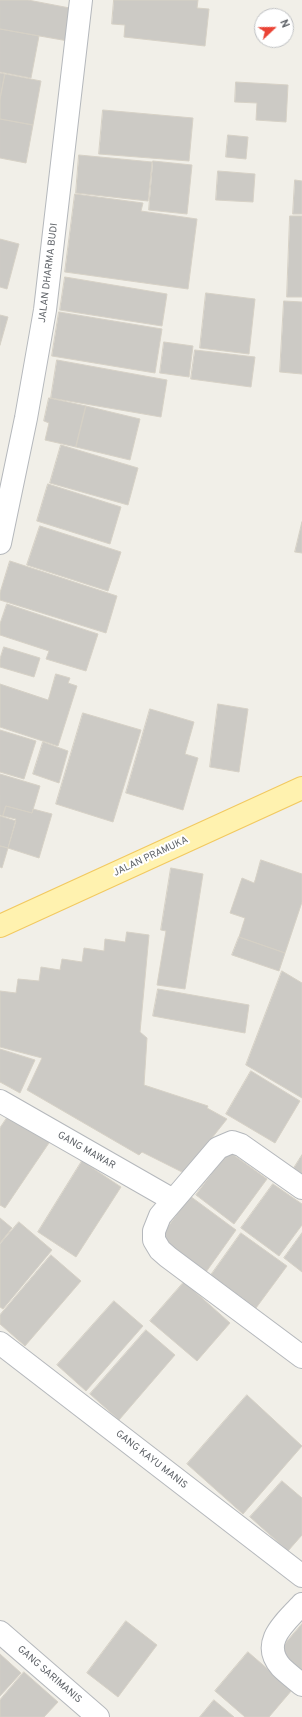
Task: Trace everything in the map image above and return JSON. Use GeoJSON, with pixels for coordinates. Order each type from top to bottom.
{"type":"FeatureCollection","features":[{"type":"Feature","properties":{"kind":"main road","name":"JALAN PRAMUKA"},"geometry":{"type":"LineString","coordinates":[[0,926],[302,788]]}},
{"type":"Feature","properties":{"kind":"street","name":"JALAN DHARMA BUDI"},"geometry":{"type":"LineString","coordinates":[[0,543],[26,418],[45,310],[81,0]]}},
{"type":"Feature","properties":{"kind":"street","name":"GANG MAWAR"},"geometry":{"type":"LineString","coordinates":[[0,1101],[173,1200]]}},
{"type":"Feature","properties":{"kind":"street"},"geometry":{"type":"LineString","coordinates":[[302,1188],[241,1145],[232,1142],[218,1148],[160,1216],[154,1231],[154,1240],[160,1250],[168,1257],[302,1357]]}},
{"type":"Feature","properties":{"kind":"street","name":"GANG KAYU MANIS"},"geometry":{"type":"LineString","coordinates":[[0,1344],[302,1576]]}},
{"type":"Feature","properties":{"kind":"street"},"geometry":{"type":"LineString","coordinates":[[302,1604],[274,1637],[272,1647],[275,1658],[280,1666],[302,1685]]}},
{"type":"Feature","properties":{"kind":"street","name":"GANG SARIMANIS"},"geometry":{"type":"LineString","coordinates":[[0,1632],[98,1717]]}},
{"type":"Feature","properties":{"kind":"building"},"geometry":{"type":"Polygon","coordinates":[[[0,0],[28,0],[75,9],[68,41],[0,29],[0,0]]]}},
{"type":"Feature","properties":{"kind":"building"},"geometry":{"type":"Polygon","coordinates":[[[114,0],[198,0],[197,8],[209,9],[205,46],[124,37],[125,25],[112,24],[114,0]]]}},
{"type":"Feature","properties":{"kind":"building"},"geometry":{"type":"Polygon","coordinates":[[[0,29],[39,36],[31,78],[0,72],[0,29]]]}},
{"type":"Feature","properties":{"kind":"building"},"geometry":{"type":"Polygon","coordinates":[[[0,73],[5,74],[0,99],[0,73]]]}},
{"type":"Feature","properties":{"kind":"building"},"geometry":{"type":"Polygon","coordinates":[[[5,74],[41,81],[33,125],[0,119],[0,99],[5,74]]]}},
{"type":"Feature","properties":{"kind":"building"},"geometry":{"type":"Polygon","coordinates":[[[236,82],[288,85],[286,122],[256,120],[257,103],[235,102],[236,82]]]}},
{"type":"Feature","properties":{"kind":"building"},"geometry":{"type":"Polygon","coordinates":[[[103,110],[193,118],[189,161],[99,154],[103,110]]]}},
{"type":"Feature","properties":{"kind":"building"},"geometry":{"type":"Polygon","coordinates":[[[0,119],[33,125],[26,163],[0,158],[0,119]]]}},
{"type":"Feature","properties":{"kind":"building"},"geometry":{"type":"Polygon","coordinates":[[[228,135],[248,137],[246,159],[226,157],[228,135]]]}},
{"type":"Feature","properties":{"kind":"building"},"geometry":{"type":"Polygon","coordinates":[[[79,155],[152,162],[148,201],[76,193],[79,155]]]}},
{"type":"Feature","properties":{"kind":"building"},"geometry":{"type":"Polygon","coordinates":[[[153,161],[192,165],[187,214],[149,210],[153,161]]]}},
{"type":"Feature","properties":{"kind":"building"},"geometry":{"type":"Polygon","coordinates":[[[218,171],[255,174],[253,202],[216,200],[218,171]]]}},
{"type":"Feature","properties":{"kind":"building"},"geometry":{"type":"Polygon","coordinates":[[[295,180],[302,181],[302,214],[293,214],[295,180]]]}},
{"type":"Feature","properties":{"kind":"building"},"geometry":{"type":"Polygon","coordinates":[[[75,194],[143,203],[141,211],[197,219],[188,289],[65,272],[75,194]]]}},
{"type":"Feature","properties":{"kind":"building"},"geometry":{"type":"Polygon","coordinates":[[[290,216],[302,216],[302,297],[287,297],[290,216]]]}},
{"type":"Feature","properties":{"kind":"building"},"geometry":{"type":"Polygon","coordinates":[[[0,239],[19,244],[7,289],[0,287],[0,239]]]}},
{"type":"Feature","properties":{"kind":"building"},"geometry":{"type":"Polygon","coordinates":[[[65,277],[167,294],[162,326],[60,310],[65,277]]]}},
{"type":"Feature","properties":{"kind":"building"},"geometry":{"type":"Polygon","coordinates":[[[206,293],[255,299],[249,354],[200,348],[206,293]]]}},
{"type":"Feature","properties":{"kind":"building"},"geometry":{"type":"Polygon","coordinates":[[[284,301],[302,302],[302,374],[280,372],[284,301]]]}},
{"type":"Feature","properties":{"kind":"building"},"geometry":{"type":"Polygon","coordinates":[[[59,312],[162,329],[155,373],[52,356],[59,312]]]}},
{"type":"Feature","properties":{"kind":"building"},"geometry":{"type":"Polygon","coordinates":[[[0,315],[8,317],[0,345],[0,315]]]}},
{"type":"Feature","properties":{"kind":"building"},"geometry":{"type":"Polygon","coordinates":[[[164,342],[193,346],[189,377],[160,373],[164,342]]]}},
{"type":"Feature","properties":{"kind":"building"},"geometry":{"type":"Polygon","coordinates":[[[195,350],[255,357],[251,387],[191,379],[195,350]]]}},
{"type":"Feature","properties":{"kind":"building"},"geometry":{"type":"Polygon","coordinates":[[[57,360],[167,380],[161,417],[51,398],[57,360]]]}},
{"type":"Feature","properties":{"kind":"building"},"geometry":{"type":"Polygon","coordinates":[[[49,398],[86,406],[76,447],[45,440],[49,423],[44,421],[49,398]]]}},
{"type":"Feature","properties":{"kind":"building"},"geometry":{"type":"Polygon","coordinates":[[[86,406],[140,419],[130,460],[76,447],[86,406]]]}},
{"type":"Feature","properties":{"kind":"building"},"geometry":{"type":"Polygon","coordinates":[[[61,445],[138,468],[128,505],[50,483],[61,445]]]}},
{"type":"Feature","properties":{"kind":"building"},"geometry":{"type":"Polygon","coordinates":[[[48,484],[121,507],[110,544],[37,521],[48,484]]]}},
{"type":"Feature","properties":{"kind":"building"},"geometry":{"type":"Polygon","coordinates":[[[302,522],[302,553],[295,552],[302,522]]]}},
{"type":"Feature","properties":{"kind":"building"},"geometry":{"type":"Polygon","coordinates":[[[40,526],[121,552],[108,591],[27,565],[40,526]]]}},
{"type":"Feature","properties":{"kind":"building"},"geometry":{"type":"Polygon","coordinates":[[[10,561],[117,596],[106,633],[0,600],[0,593],[10,561]]]}},
{"type":"Feature","properties":{"kind":"building"},"geometry":{"type":"Polygon","coordinates":[[[7,604],[98,634],[86,671],[46,659],[49,651],[0,635],[0,624],[7,604]]]}},
{"type":"Feature","properties":{"kind":"building"},"geometry":{"type":"Polygon","coordinates":[[[4,647],[40,658],[34,677],[0,667],[0,659],[4,647]]]}},
{"type":"Feature","properties":{"kind":"building"},"geometry":{"type":"Polygon","coordinates":[[[56,674],[70,678],[68,683],[77,686],[58,746],[0,727],[0,684],[48,700],[56,674]]]}},
{"type":"Feature","properties":{"kind":"building"},"geometry":{"type":"Polygon","coordinates":[[[218,704],[248,709],[239,772],[210,767],[218,704]]]}},
{"type":"Feature","properties":{"kind":"building"},"geometry":{"type":"Polygon","coordinates":[[[150,709],[194,722],[185,754],[198,758],[183,810],[126,793],[150,709]]]}},
{"type":"Feature","properties":{"kind":"building"},"geometry":{"type":"Polygon","coordinates":[[[83,713],[141,730],[113,822],[56,804],[83,713]]]}},
{"type":"Feature","properties":{"kind":"building"},"geometry":{"type":"Polygon","coordinates":[[[0,730],[36,741],[24,779],[0,772],[0,730]]]}},
{"type":"Feature","properties":{"kind":"building"},"geometry":{"type":"Polygon","coordinates":[[[43,742],[68,751],[59,783],[33,774],[43,742]]]}},
{"type":"Feature","properties":{"kind":"building"},"geometry":{"type":"Polygon","coordinates":[[[0,774],[40,786],[32,813],[6,806],[3,816],[0,815],[0,774]]]}},
{"type":"Feature","properties":{"kind":"building"},"geometry":{"type":"Polygon","coordinates":[[[6,806],[32,813],[33,809],[52,814],[39,858],[8,848],[16,819],[3,816],[6,806]]]}},
{"type":"Feature","properties":{"kind":"building"},"geometry":{"type":"Polygon","coordinates":[[[0,816],[16,821],[8,848],[0,846],[0,816]]]}},
{"type":"Feature","properties":{"kind":"building"},"geometry":{"type":"Polygon","coordinates":[[[0,846],[8,848],[2,868],[0,867],[0,846]]]}},
{"type":"Feature","properties":{"kind":"building"},"geometry":{"type":"Polygon","coordinates":[[[261,860],[302,874],[302,902],[285,953],[239,937],[245,918],[230,913],[242,878],[254,883],[261,860]]]}},
{"type":"Feature","properties":{"kind":"building"},"geometry":{"type":"Polygon","coordinates":[[[171,868],[203,874],[185,989],[157,985],[166,931],[161,930],[171,868]]]}},
{"type":"Feature","properties":{"kind":"building"},"geometry":{"type":"Polygon","coordinates":[[[127,932],[149,935],[140,1032],[147,1038],[144,1085],[208,1106],[207,1108],[227,1119],[184,1173],[142,1152],[139,1155],[27,1090],[42,1058],[0,1047],[0,991],[16,993],[18,979],[39,981],[41,967],[60,970],[62,959],[82,962],[84,948],[104,951],[105,939],[125,942],[127,932]]]}},
{"type":"Feature","properties":{"kind":"building"},"geometry":{"type":"Polygon","coordinates":[[[239,937],[285,953],[279,971],[232,955],[239,937]]]}},
{"type":"Feature","properties":{"kind":"building"},"geometry":{"type":"Polygon","coordinates":[[[282,971],[302,983],[302,1098],[246,1065],[282,971]]]}},
{"type":"Feature","properties":{"kind":"building"},"geometry":{"type":"Polygon","coordinates":[[[158,989],[249,1005],[245,1033],[153,1016],[158,989]]]}},
{"type":"Feature","properties":{"kind":"building"},"geometry":{"type":"Polygon","coordinates":[[[0,1049],[35,1060],[20,1093],[0,1082],[0,1049]]]}},
{"type":"Feature","properties":{"kind":"building"},"geometry":{"type":"Polygon","coordinates":[[[251,1071],[300,1101],[275,1143],[226,1114],[251,1071]]]}},
{"type":"Feature","properties":{"kind":"building"},"geometry":{"type":"Polygon","coordinates":[[[13,1109],[53,1137],[5,1208],[0,1205],[0,1128],[13,1109]]]}},
{"type":"Feature","properties":{"kind":"building"},"geometry":{"type":"Polygon","coordinates":[[[228,1151],[267,1179],[234,1224],[196,1195],[228,1151]]]}},
{"type":"Feature","properties":{"kind":"building"},"geometry":{"type":"Polygon","coordinates":[[[302,1155],[302,1174],[294,1168],[302,1155]]]}},
{"type":"Feature","properties":{"kind":"building"},"geometry":{"type":"Polygon","coordinates":[[[82,1161],[121,1187],[76,1257],[38,1232],[82,1161]]]}},
{"type":"Feature","properties":{"kind":"building"},"geometry":{"type":"Polygon","coordinates":[[[273,1184],[302,1204],[302,1225],[279,1256],[241,1228],[273,1184]]]}},
{"type":"Feature","properties":{"kind":"building"},"geometry":{"type":"Polygon","coordinates":[[[190,1196],[236,1230],[206,1272],[160,1238],[190,1196]]]}},
{"type":"Feature","properties":{"kind":"building"},"geometry":{"type":"Polygon","coordinates":[[[0,1218],[12,1228],[0,1243],[0,1218]]]}},
{"type":"Feature","properties":{"kind":"building"},"geometry":{"type":"Polygon","coordinates":[[[19,1222],[52,1250],[3,1309],[0,1307],[0,1244],[19,1222]]]}},
{"type":"Feature","properties":{"kind":"building"},"geometry":{"type":"Polygon","coordinates":[[[241,1233],[287,1266],[256,1308],[211,1275],[241,1233]]]}},
{"type":"Feature","properties":{"kind":"building"},"geometry":{"type":"Polygon","coordinates":[[[302,1233],[302,1272],[284,1258],[302,1233]]]}},
{"type":"Feature","properties":{"kind":"building"},"geometry":{"type":"Polygon","coordinates":[[[51,1255],[81,1281],[25,1346],[0,1324],[0,1315],[51,1255]]]}},
{"type":"Feature","properties":{"kind":"building"},"geometry":{"type":"Polygon","coordinates":[[[184,1282],[230,1323],[197,1361],[150,1321],[184,1282]]]}},
{"type":"Feature","properties":{"kind":"building"},"geometry":{"type":"Polygon","coordinates":[[[114,1301],[143,1326],[86,1391],[57,1365],[114,1301]]]}},
{"type":"Feature","properties":{"kind":"building"},"geometry":{"type":"Polygon","coordinates":[[[146,1330],[175,1355],[119,1420],[90,1394],[146,1330]]]}},
{"type":"Feature","properties":{"kind":"building"},"geometry":{"type":"Polygon","coordinates":[[[247,1395],[302,1446],[243,1514],[187,1464],[247,1395]]]}},
{"type":"Feature","properties":{"kind":"building"},"geometry":{"type":"Polygon","coordinates":[[[282,1481],[302,1498],[302,1535],[288,1551],[250,1517],[282,1481]]]}},
{"type":"Feature","properties":{"kind":"building"},"geometry":{"type":"Polygon","coordinates":[[[126,1621],[157,1645],[118,1697],[87,1673],[126,1621]]]}},
{"type":"Feature","properties":{"kind":"building"},"geometry":{"type":"Polygon","coordinates":[[[302,1624],[302,1674],[278,1652],[302,1624]]]}},
{"type":"Feature","properties":{"kind":"building"},"geometry":{"type":"Polygon","coordinates":[[[248,1652],[292,1690],[269,1717],[245,1717],[215,1691],[248,1652]]]}},
{"type":"Feature","properties":{"kind":"building"},"geometry":{"type":"Polygon","coordinates":[[[0,1654],[21,1673],[0,1696],[0,1654]]]}},
{"type":"Feature","properties":{"kind":"building"},"geometry":{"type":"Polygon","coordinates":[[[24,1672],[58,1702],[44,1717],[0,1717],[0,1700],[24,1672]]]}},
{"type":"Feature","properties":{"kind":"building"},"geometry":{"type":"Polygon","coordinates":[[[214,1700],[234,1717],[200,1717],[214,1700]]]}}]}
